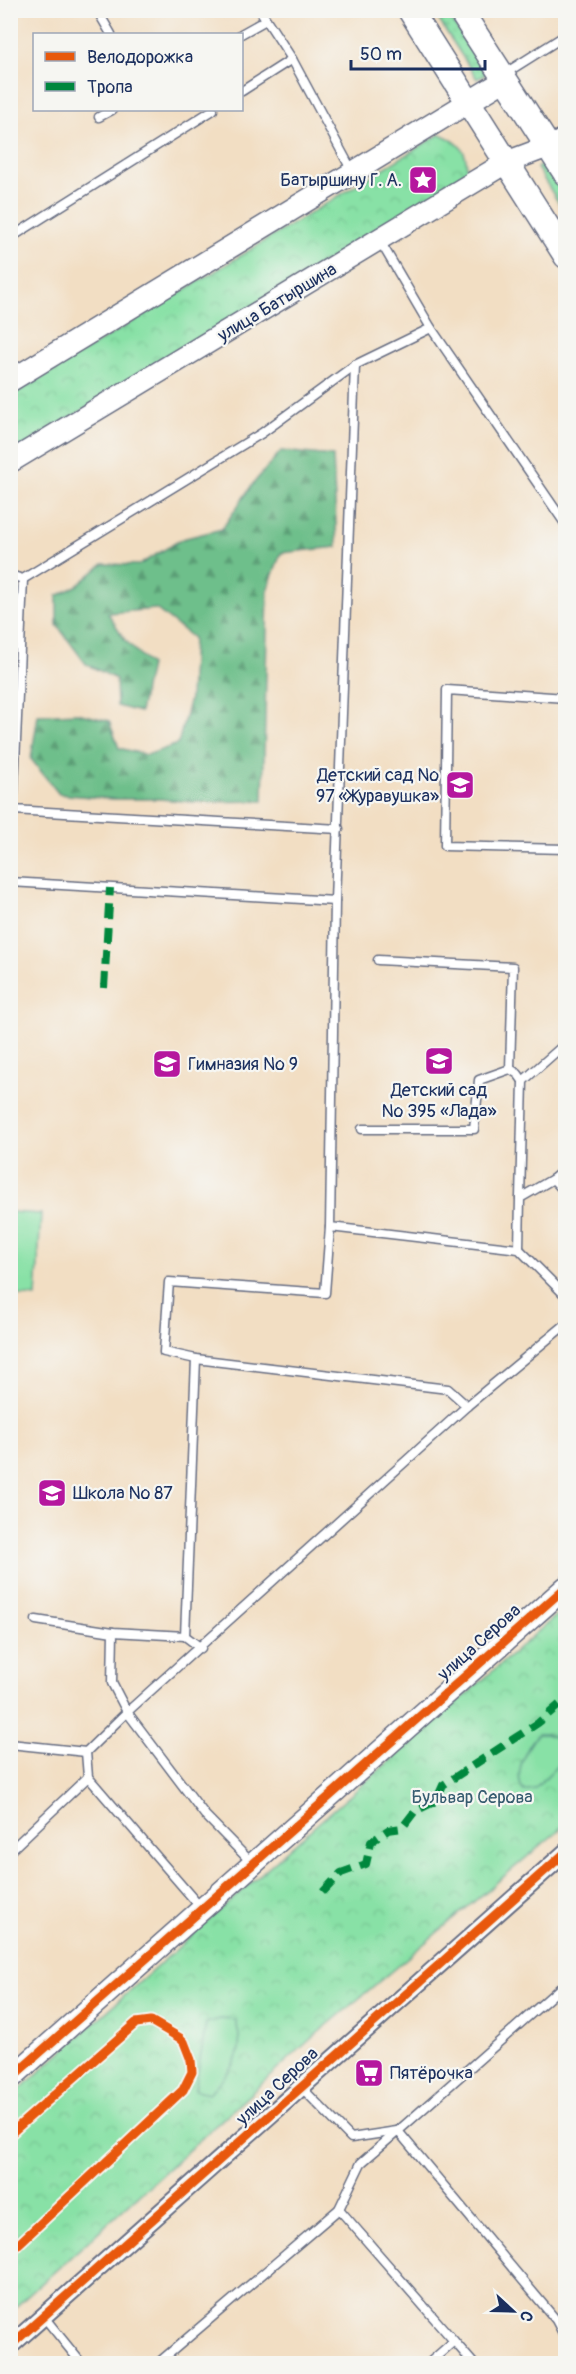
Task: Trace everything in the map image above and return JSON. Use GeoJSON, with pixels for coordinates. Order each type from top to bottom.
{"type":"FeatureCollection","features":[{"type":"Feature","properties":{"kind":"main road"},"geometry":{"type":"LineString","coordinates":[[410,10],[566,256]]}},
{"type":"Feature","properties":{"kind":"main road"},"geometry":{"type":"LineString","coordinates":[[460,10],[503,78],[556,141],[566,174]]}},
{"type":"Feature","properties":{"kind":"street"},"geometry":{"type":"LineString","coordinates":[[10,381],[354,174],[468,103],[503,78]]}},
{"type":"Feature","properties":{"kind":"street","name":"улица Батыршина"},"geometry":{"type":"LineString","coordinates":[[10,462],[507,162],[556,141]]}},
{"type":"Feature","properties":{"kind":"street","name":"улица Серова"},"geometry":{"type":"LineString","coordinates":[[10,2079],[566,1587]]}},
{"type":"Feature","properties":{"kind":"street","name":"улица Серова"},"geometry":{"type":"LineString","coordinates":[[10,2346],[566,1852]]}},
{"type":"Feature","properties":{"kind":"lane"},"geometry":{"type":"LineString","coordinates":[[97,10],[110,33]]}},
{"type":"Feature","properties":{"kind":"lane"},"geometry":{"type":"LineString","coordinates":[[260,10],[292,59],[354,174]]}},
{"type":"Feature","properties":{"kind":"lane"},"geometry":{"type":"LineString","coordinates":[[243,33],[266,20]]}},
{"type":"Feature","properties":{"kind":"lane"},"geometry":{"type":"LineString","coordinates":[[503,78],[566,35]]}},
{"type":"Feature","properties":{"kind":"lane"},"geometry":{"type":"LineString","coordinates":[[243,90],[292,59]]}},
{"type":"Feature","properties":{"kind":"lane"},"geometry":{"type":"LineString","coordinates":[[99,117],[109,111]]}},
{"type":"Feature","properties":{"kind":"lane"},"geometry":{"type":"LineString","coordinates":[[10,238],[211,111]]}},
{"type":"Feature","properties":{"kind":"lane"},"geometry":{"type":"LineString","coordinates":[[380,240],[431,328],[566,525]]}},
{"type":"Feature","properties":{"kind":"lane"},"geometry":{"type":"LineString","coordinates":[[10,575],[23,579],[262,433],[355,365],[431,328]]}},
{"type":"Feature","properties":{"kind":"lane"},"geometry":{"type":"LineString","coordinates":[[355,365],[335,901],[330,1227],[325,1293],[169,1282],[164,1352],[196,1359],[448,1389],[467,1406]]}},
{"type":"Feature","properties":{"kind":"lane"},"geometry":{"type":"LineString","coordinates":[[23,579],[12,814],[339,829]]}},
{"type":"Feature","properties":{"kind":"lane"},"geometry":{"type":"LineString","coordinates":[[566,698],[447,690],[445,846],[566,849]]}},
{"type":"Feature","properties":{"kind":"lane"},"geometry":{"type":"LineString","coordinates":[[10,882],[335,901]]}},
{"type":"Feature","properties":{"kind":"lane"},"geometry":{"type":"LineString","coordinates":[[378,960],[513,967],[510,1069]]}},
{"type":"Feature","properties":{"kind":"lane"},"geometry":{"type":"LineString","coordinates":[[523,1081],[566,1043]]}},
{"type":"Feature","properties":{"kind":"lane"},"geometry":{"type":"LineString","coordinates":[[510,1069],[523,1081],[519,1249]]}},
{"type":"Feature","properties":{"kind":"lane"},"geometry":{"type":"LineString","coordinates":[[362,1129],[474,1129],[479,1080],[510,1069]]}},
{"type":"Feature","properties":{"kind":"lane"},"geometry":{"type":"LineString","coordinates":[[520,1198],[553,1179],[566,1168]]}},
{"type":"Feature","properties":{"kind":"lane"},"geometry":{"type":"LineString","coordinates":[[553,1179],[566,1193]]}},
{"type":"Feature","properties":{"kind":"lane"},"geometry":{"type":"LineString","coordinates":[[330,1227],[519,1249],[566,1296]]}},
{"type":"Feature","properties":{"kind":"lane"},"geometry":{"type":"LineString","coordinates":[[86,1752],[127,1712],[201,1648],[467,1406],[566,1324]]}},
{"type":"Feature","properties":{"kind":"lane"},"geometry":{"type":"LineString","coordinates":[[185,1636],[196,1359]]}},
{"type":"Feature","properties":{"kind":"lane"},"geometry":{"type":"LineString","coordinates":[[36,1620],[113,1632],[185,1636],[201,1648]]}},
{"type":"Feature","properties":{"kind":"lane"},"geometry":{"type":"LineString","coordinates":[[113,1632],[112,1683],[127,1712],[205,1815],[253,1864]]}},
{"type":"Feature","properties":{"kind":"lane"},"geometry":{"type":"LineString","coordinates":[[10,1744],[86,1752]]}},
{"type":"Feature","properties":{"kind":"lane"},"geometry":{"type":"LineString","coordinates":[[86,1752],[88,1777],[202,1909]]}},
{"type":"Feature","properties":{"kind":"lane"},"geometry":{"type":"LineString","coordinates":[[10,1851],[88,1777]]}},
{"type":"Feature","properties":{"kind":"lane"},"geometry":{"type":"LineString","coordinates":[[158,2364],[339,2209],[361,2163],[566,1983]]}},
{"type":"Feature","properties":{"kind":"lane"},"geometry":{"type":"LineString","coordinates":[[302,2088],[351,2138],[398,2131]]}},
{"type":"Feature","properties":{"kind":"lane"},"geometry":{"type":"LineString","coordinates":[[398,2131],[556,2320],[566,2339]]}},
{"type":"Feature","properties":{"kind":"lane"},"geometry":{"type":"LineString","coordinates":[[339,2209],[474,2364]]}},
{"type":"Feature","properties":{"kind":"lane"},"geometry":{"type":"LineString","coordinates":[[44,2317],[82,2364]]}},
{"type":"Feature","properties":{"kind":"lane"},"geometry":{"type":"LineString","coordinates":[[428,2364],[454,2341]]}},
{"type":"Feature","properties":{"kind":"green space"},"geometry":{"type":"Polygon","coordinates":[[[433,11],[446,11],[486,74],[477,79],[433,11]]]}},
{"type":"Feature","properties":{"kind":"green space"},"geometry":{"type":"Polygon","coordinates":[[[440,134],[459,145],[465,155],[466,176],[11,454],[11,396],[440,134]]]}},
{"type":"Feature","properties":{"kind":"green space"},"geometry":{"type":"Polygon","coordinates":[[[548,161],[565,189],[565,213],[537,168],[548,161]]]}},
{"type":"Feature","properties":{"kind":"green space"},"geometry":{"type":"Polygon","coordinates":[[[281,451],[333,456],[337,547],[281,553],[268,588],[263,801],[195,802],[112,799],[59,794],[31,759],[38,715],[77,713],[109,721],[119,748],[147,755],[178,744],[190,698],[193,638],[156,609],[108,613],[125,640],[150,665],[140,712],[117,706],[116,679],[86,664],[57,625],[57,596],[78,585],[103,564],[139,565],[182,539],[222,529],[252,485],[281,451]]]}},
{"type":"Feature","properties":{"kind":"green space"},"geometry":{"type":"Polygon","coordinates":[[[11,1212],[41,1214],[36,1297],[11,1295],[11,1212]]]}},
{"type":"Feature","properties":{"kind":"green space","name":"Бульвар Серова"},"geometry":{"type":"Polygon","coordinates":[[[565,1608],[565,1825],[312,2038],[11,2311],[10,2098],[292,1846],[565,1608]]]}},
{"type":"Feature","properties":{"kind":"green space"},"geometry":{"type":"Polygon","coordinates":[[[538,1734],[565,1741],[565,1758],[534,1789],[524,1791],[519,1778],[520,1770],[529,1746],[538,1734]]]}},
{"type":"Feature","properties":{"kind":"green space"},"geometry":{"type":"Polygon","coordinates":[[[220,2019],[235,2020],[240,2043],[235,2061],[209,2093],[195,2090],[206,2023],[220,2019]]]}},
{"type":"Feature","properties":{"kind":"marked path"},"geometry":{"type":"LineString","coordinates":[[104,988],[110,888]]}},
{"type":"Feature","properties":{"kind":"marked path"},"geometry":{"type":"LineString","coordinates":[[323,1892],[341,1873],[366,1864],[371,1842],[388,1830],[402,1828],[415,1811],[436,1801],[443,1785],[538,1723],[566,1699]]}},
{"type":"Feature","properties":{"kind":"cycle path"},"geometry":{"type":"LineString","coordinates":[[10,2079],[566,1587]]}},
{"type":"Feature","properties":{"kind":"cycle path"},"geometry":{"type":"LineString","coordinates":[[10,2346],[566,1852]]}},
{"type":"Feature","properties":{"kind":"cycle path"},"geometry":{"type":"LineString","coordinates":[[10,2134],[136,2023],[151,2021],[184,2042],[191,2060],[192,2072],[183,2090],[10,2252]]}},
{"type":"Feature","properties":{"kind":"place","name":"Батыршину Г. А."},"geometry":{"type":"Point","coordinates":[423,180]}},
{"type":"Feature","properties":{"kind":"place","name":"Детский сад № 97 «Журавушка»"},"geometry":{"type":"Point","coordinates":[460,785]}},
{"type":"Feature","properties":{"kind":"place","name":"Детский сад № 395 «Лада»"},"geometry":{"type":"Point","coordinates":[439,1061]}},
{"type":"Feature","properties":{"kind":"place","name":"Гимназия № 9"},"geometry":{"type":"Point","coordinates":[167,1064]}},
{"type":"Feature","properties":{"kind":"place","name":"Школа № 87"},"geometry":{"type":"Point","coordinates":[52,1493]}},
{"type":"Feature","properties":{"kind":"place","name":"Пятёрочка"},"geometry":{"type":"Point","coordinates":[369,2073]}}]}
